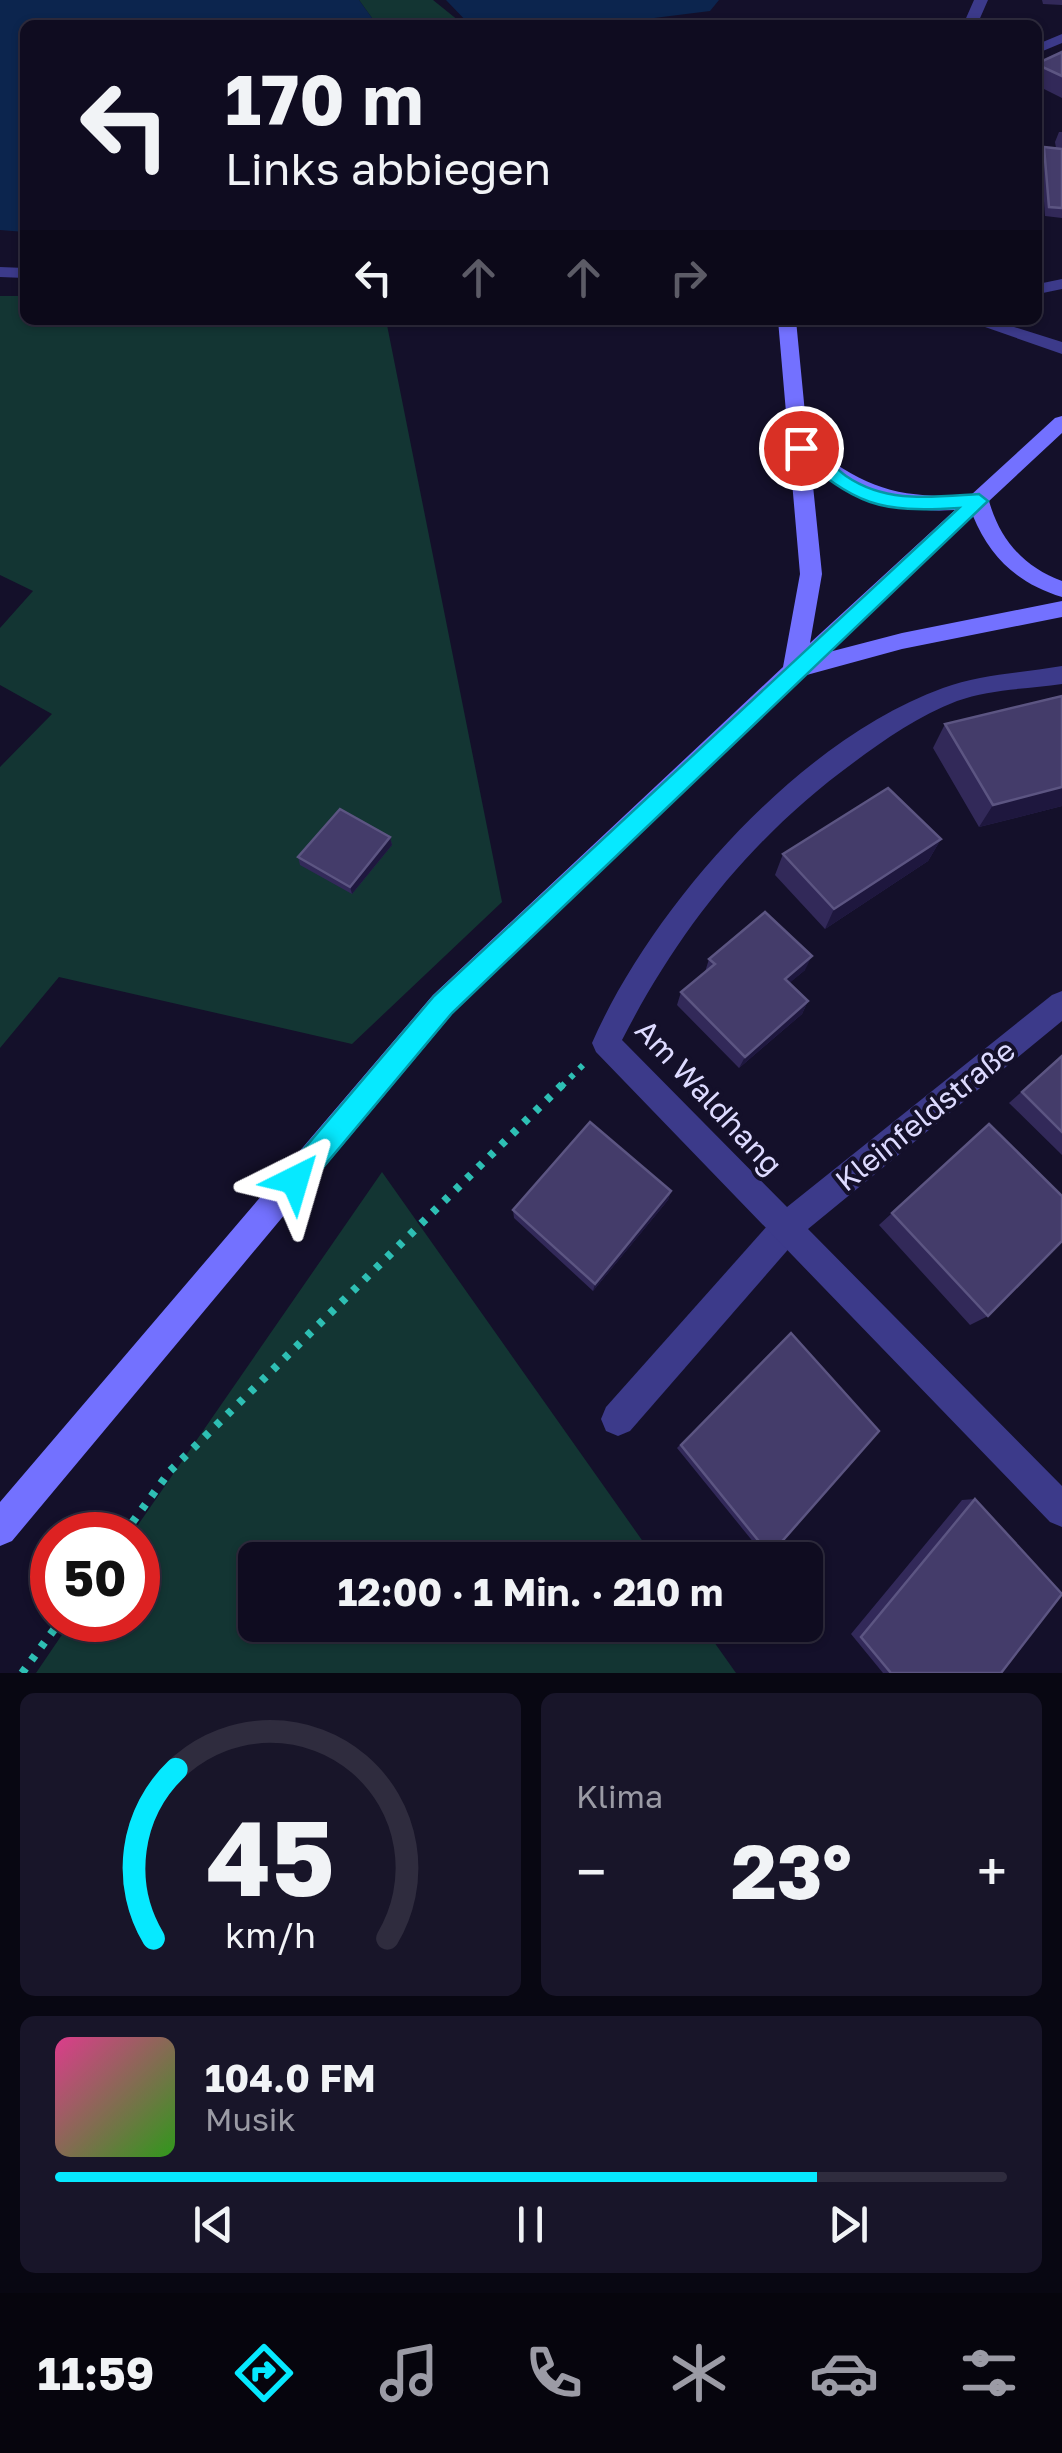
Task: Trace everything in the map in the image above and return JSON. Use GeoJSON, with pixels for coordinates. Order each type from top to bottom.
{"type":"FeatureCollection","features":[{"type":"Feature","properties":{"kind":"main road"},"geometry":{"type":"LineString","coordinates":[[788,325],[811,574],[794,670]]}},
{"type":"Feature","properties":{"kind":"main road"},"geometry":{"type":"LineString","coordinates":[[0,1529],[443,1004],[1062,422]]}},
{"type":"Feature","properties":{"kind":"main road"},"geometry":{"type":"LineString","coordinates":[[801,448],[842,482],[877,498],[905,505],[979,501]]}},
{"type":"Feature","properties":{"kind":"main road"},"geometry":{"type":"LineString","coordinates":[[979,501],[990,534],[1012,562],[1044,584],[1062,590]]}},
{"type":"Feature","properties":{"kind":"main road"},"geometry":{"type":"LineString","coordinates":[[794,670],[902,640],[1062,609]]}},
{"type":"Feature","properties":{"kind":"street"},"geometry":{"type":"LineString","coordinates":[[991,325],[1062,348]]}},
{"type":"Feature","properties":{"kind":"street","name":"Am Waldhang"},"geometry":{"type":"LineString","coordinates":[[1062,675],[964,690],[895,721],[799,786],[712,872],[641,972],[606,1043],[1062,1510]]}},
{"type":"Feature","properties":{"kind":"street","name":"Kleinfeldstraße"},"geometry":{"type":"LineString","coordinates":[[618,1419],[788,1226],[1062,1004]]}},
{"type":"Feature","properties":{"kind":"path"},"geometry":{"type":"LineString","coordinates":[[140,1512],[170,1471],[606,1043]]}},
{"type":"Feature","properties":{"kind":"path"},"geometry":{"type":"LineString","coordinates":[[22,1673],[45,1642]]}},
{"type":"Feature","properties":{"kind":"green space"},"geometry":{"type":"Polygon","coordinates":[[[359,0],[433,0],[458,20],[373,20],[359,0]]]}},
{"type":"Feature","properties":{"kind":"green space"},"geometry":{"type":"Polygon","coordinates":[[[0,296],[20,296],[20,325],[387,325],[502,902],[352,1044],[59,977],[0,1048],[0,767],[52,714],[0,685],[0,628],[33,591],[0,575],[0,296]]]}},
{"type":"Feature","properties":{"kind":"green space"},"geometry":{"type":"Polygon","coordinates":[[[382,1172],[643,1542],[238,1542],[238,1642],[714,1642],[736,1673],[36,1673],[57,1642],[160,1642],[160,1512],[147,1512],[382,1172]]]}},
{"type":"Feature","properties":{"kind":"water"},"geometry":{"type":"Polygon","coordinates":[[[0,0],[359,0],[373,20],[20,20],[20,232],[0,230],[0,0]]]}},
{"type":"Feature","properties":{"kind":"water"},"geometry":{"type":"Polygon","coordinates":[[[446,0],[719,0],[710,11],[648,20],[465,20],[446,0]]]}},
{"type":"Feature","properties":{"kind":"building"},"geometry":{"type":"Polygon","coordinates":[[[1062,52],[1062,76],[1042,67],[1042,61],[1062,52]]]}},
{"type":"Feature","properties":{"kind":"building"},"geometry":{"type":"Polygon","coordinates":[[[1044,147],[1062,149],[1062,208],[1049,207],[1044,147]]]}},
{"type":"Feature","properties":{"kind":"building"},"geometry":{"type":"Polygon","coordinates":[[[1062,696],[1062,787],[993,805],[945,724],[1062,696]]]}},
{"type":"Feature","properties":{"kind":"building"},"geometry":{"type":"Polygon","coordinates":[[[888,788],[941,839],[834,909],[783,854],[888,788]]]}},
{"type":"Feature","properties":{"kind":"building"},"geometry":{"type":"Polygon","coordinates":[[[340,809],[390,837],[350,887],[298,857],[340,809]]]}},
{"type":"Feature","properties":{"kind":"building"},"geometry":{"type":"Polygon","coordinates":[[[765,912],[812,956],[785,979],[808,1001],[745,1057],[681,992],[715,964],[709,959],[765,912]]]}},
{"type":"Feature","properties":{"kind":"building"},"geometry":{"type":"Polygon","coordinates":[[[1062,1056],[1062,1132],[1022,1092],[1062,1056]]]}},
{"type":"Feature","properties":{"kind":"building"},"geometry":{"type":"Polygon","coordinates":[[[590,1122],[671,1191],[595,1284],[513,1210],[590,1122]]]}},
{"type":"Feature","properties":{"kind":"building"},"geometry":{"type":"Polygon","coordinates":[[[989,1124],[1062,1196],[1062,1241],[988,1316],[892,1213],[989,1124]]]}},
{"type":"Feature","properties":{"kind":"building"},"geometry":{"type":"Polygon","coordinates":[[[791,1333],[879,1431],[781,1542],[759,1542],[681,1445],[791,1333]]]}},
{"type":"Feature","properties":{"kind":"building"},"geometry":{"type":"Polygon","coordinates":[[[975,1499],[1062,1594],[1001,1673],[891,1673],[861,1637],[975,1499]]]}},
{"type":"Feature","properties":{"kind":"route"},"geometry":{"type":"LineString","coordinates":[[295,1180],[443,1004],[794,670],[979,501],[905,505],[877,498],[842,482],[801,448]]}}]}
